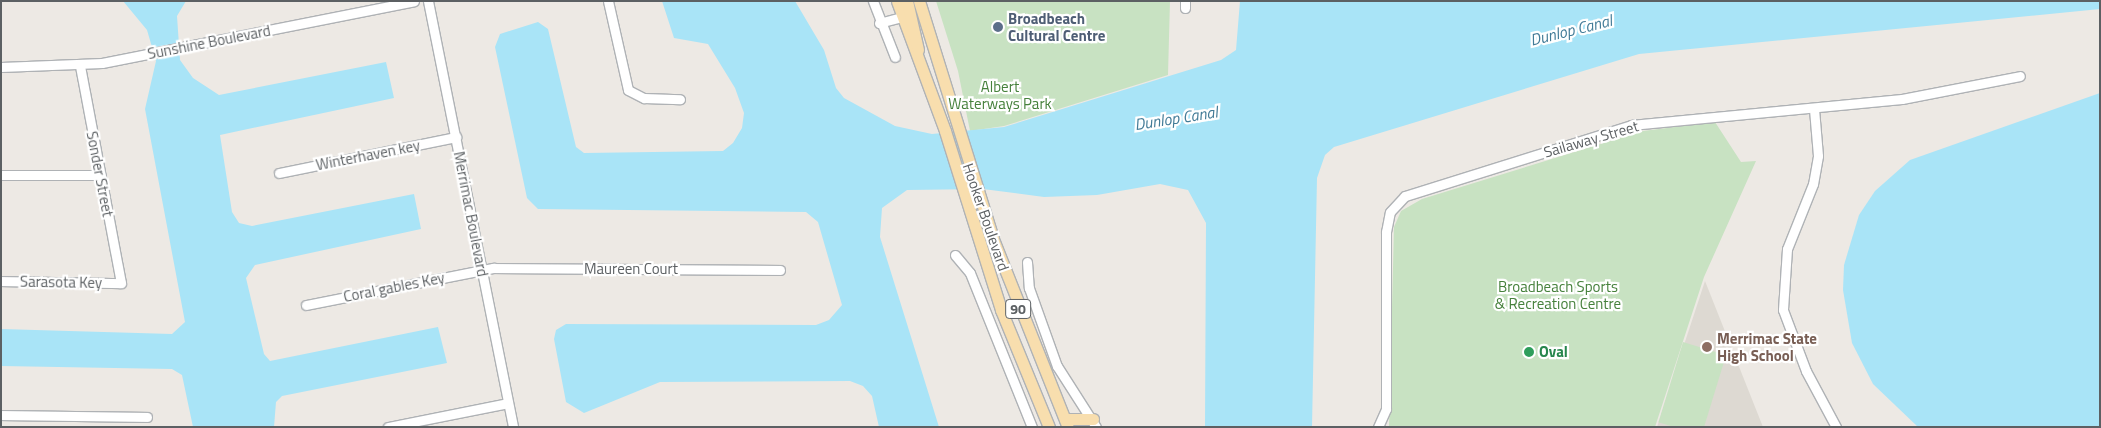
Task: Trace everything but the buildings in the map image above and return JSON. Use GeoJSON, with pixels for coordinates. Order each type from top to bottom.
{"type":"FeatureCollection","features":[{"type":"Feature","properties":{"kind":"main road","name":"Hooker Boulevard"},"geometry":{"type":"LineString","coordinates":[[898,1],[902,17],[945,131],[1001,310],[1049,427]]}},
{"type":"Feature","properties":{"kind":"main road"},"geometry":{"type":"LineString","coordinates":[[907,1],[917,34],[918,59]]}},
{"type":"Feature","properties":{"kind":"main road","name":"Hooker Boulevard"},"geometry":{"type":"LineString","coordinates":[[919,1],[978,197],[1027,333],[1066,423]]}},
{"type":"Feature","properties":{"kind":"main road"},"geometry":{"type":"LineString","coordinates":[[1066,423],[1095,423]]}},
{"type":"Feature","properties":{"kind":"main road"},"geometry":{"type":"LineString","coordinates":[[1084,427],[1095,423]]}},
{"type":"Feature","properties":{"kind":"street","name":"Sunshine Boulevard"},"geometry":{"type":"LineString","coordinates":[[1,67],[80,66],[191,46],[414,1]]}},
{"type":"Feature","properties":{"kind":"street","name":"Merrimac Boulevard"},"geometry":{"type":"LineString","coordinates":[[428,1],[513,427]]}},
{"type":"Feature","properties":{"kind":"street"},"geometry":{"type":"LineString","coordinates":[[608,1],[628,90],[644,98],[680,99]]}},
{"type":"Feature","properties":{"kind":"street"},"geometry":{"type":"LineString","coordinates":[[873,1],[879,23],[895,57]]}},
{"type":"Feature","properties":{"kind":"street"},"geometry":{"type":"LineString","coordinates":[[879,23],[902,17]]}},
{"type":"Feature","properties":{"kind":"street","name":"Sonder Street"},"geometry":{"type":"LineString","coordinates":[[80,66],[121,283]]}},
{"type":"Feature","properties":{"kind":"street","name":"Sailaway Street"},"geometry":{"type":"LineString","coordinates":[[1378,427],[1386,409],[1386,232],[1390,212],[1404,196],[1631,125],[1814,109],[1962,90],[2020,76]]}},
{"type":"Feature","properties":{"kind":"street"},"geometry":{"type":"LineString","coordinates":[[1814,109],[1818,156],[1813,184],[1787,249],[1784,310],[1806,371],[1836,427]]}},
{"type":"Feature","properties":{"kind":"street","name":"Winterhaven key"},"geometry":{"type":"LineString","coordinates":[[279,173],[456,137]]}},
{"type":"Feature","properties":{"kind":"street"},"geometry":{"type":"LineString","coordinates":[[1,175],[99,174]]}},
{"type":"Feature","properties":{"kind":"street"},"geometry":{"type":"LineString","coordinates":[[955,256],[970,273],[1032,427]]}},
{"type":"Feature","properties":{"kind":"street","name":"Hooker Boulevard"},"geometry":{"type":"LineString","coordinates":[[1027,262],[1029,288],[1057,366],[1095,423]]}},
{"type":"Feature","properties":{"kind":"street","name":"Maureen Court"},"geometry":{"type":"LineString","coordinates":[[482,270],[780,270]]}},
{"type":"Feature","properties":{"kind":"street","name":"Coral gables Key"},"geometry":{"type":"LineString","coordinates":[[306,305],[482,270]]}},
{"type":"Feature","properties":{"kind":"street","name":"Sarasota Key"},"geometry":{"type":"LineString","coordinates":[[1,281],[121,283]]}},
{"type":"Feature","properties":{"kind":"street"},"geometry":{"type":"LineString","coordinates":[[388,427],[508,403]]}},
{"type":"Feature","properties":{"kind":"street"},"geometry":{"type":"LineString","coordinates":[[1,416],[147,417]]}},
{"type":"Feature","properties":{"kind":"shaded area","name":"Merrimac State High School"},"geometry":{"type":"Polygon","coordinates":[[[1705,281],[1763,427],[1657,427],[1705,281]]]}},
{"type":"Feature","properties":{"kind":"green space","name":"Albert Waterways Park"},"geometry":{"type":"Polygon","coordinates":[[[936,1],[1170,1],[1168,75],[1004,126],[970,131],[958,71],[936,1]]]}},
{"type":"Feature","properties":{"kind":"green space","name":"Broadbeach Sports & Recreation Centre"},"geometry":{"type":"Polygon","coordinates":[[[1715,122],[1741,162],[1756,161],[1704,277],[1655,427],[1389,427],[1394,227],[1401,211],[1422,199],[1643,131],[1715,122]]]}},
{"type":"Feature","properties":{"kind":"green space"},"geometry":{"type":"Polygon","coordinates":[[[1683,342],[1726,355],[1704,427],[1674,427],[1658,422],[1683,342]]]}},
{"type":"Feature","properties":{"kind":"water"},"geometry":{"type":"Polygon","coordinates":[[[123,1],[186,1],[177,16],[180,60],[193,78],[219,95],[386,62],[394,98],[220,135],[232,212],[239,223],[252,226],[414,194],[421,229],[255,265],[246,278],[264,354],[270,361],[438,327],[447,363],[282,396],[276,402],[274,427],[193,427],[182,375],[172,369],[1,366],[1,329],[172,334],[185,322],[145,109],[156,61],[147,30],[123,1]]]}},
{"type":"Feature","properties":{"kind":"water","name":"Dunlop Canal"},"geometry":{"type":"Polygon","coordinates":[[[662,1],[795,1],[824,50],[836,88],[844,98],[895,126],[932,134],[1004,127],[1221,60],[1236,50],[1240,1],[2100,1],[2100,9],[1639,54],[1334,147],[1325,155],[1317,178],[1312,427],[1205,427],[1206,223],[1188,190],[1160,184],[1097,195],[1044,197],[983,189],[907,190],[882,208],[880,237],[939,427],[879,427],[872,396],[863,386],[850,381],[660,382],[584,413],[566,402],[554,339],[556,330],[566,324],[816,325],[829,320],[842,305],[818,222],[806,212],[538,209],[527,198],[495,47],[500,34],[538,22],[548,29],[576,147],[584,153],[723,151],[733,143],[742,128],[744,113],[735,88],[708,44],[674,38],[662,1]]]}},
{"type":"Feature","properties":{"kind":"water"},"geometry":{"type":"Polygon","coordinates":[[[2100,93],[2100,427],[1918,427],[1873,384],[1852,343],[1843,290],[1844,265],[1859,215],[1875,191],[1910,160],[2100,93]]]}},
{"type":"Feature","properties":{"kind":"place","name":"Broadbeach Cultural Centre"},"geometry":{"type":"Point","coordinates":[998,27]}},
{"type":"Feature","properties":{"kind":"place","name":"Merrimac State High School"},"geometry":{"type":"Point","coordinates":[1707,347]}},
{"type":"Feature","properties":{"kind":"place","name":"Oval"},"geometry":{"type":"Point","coordinates":[1529,352]}}]}
